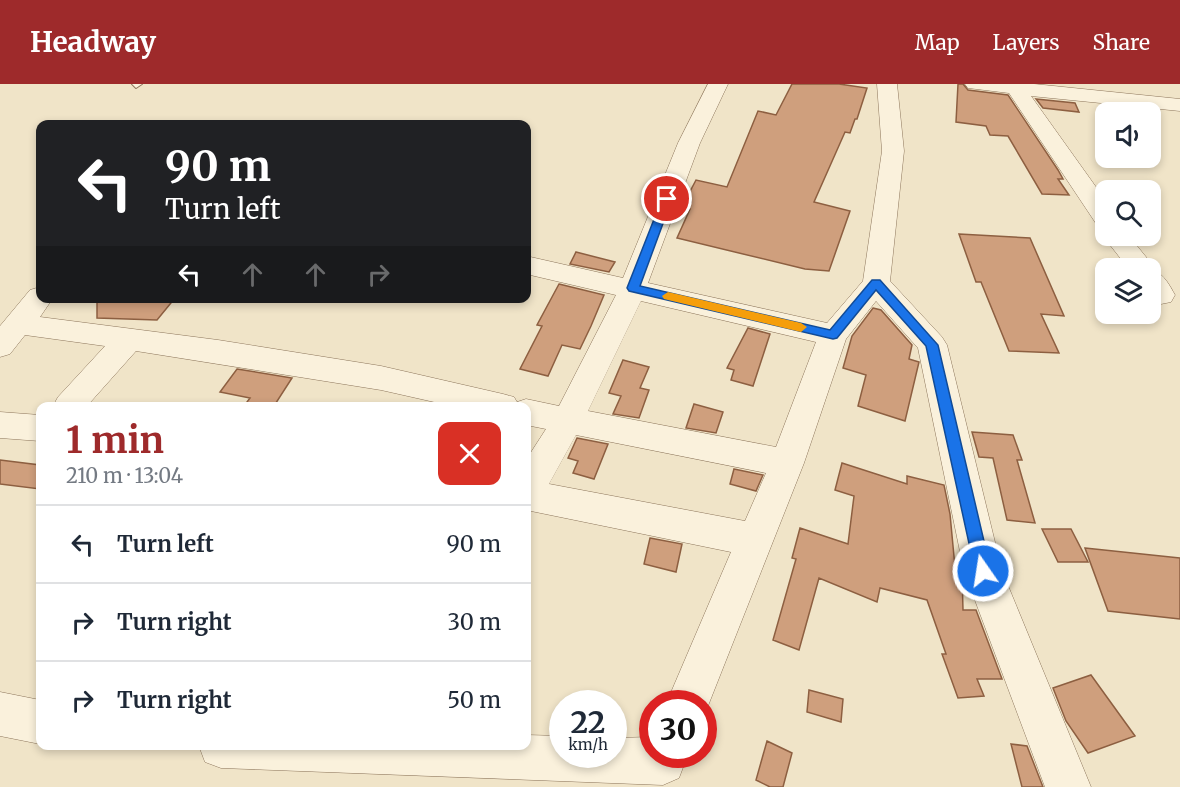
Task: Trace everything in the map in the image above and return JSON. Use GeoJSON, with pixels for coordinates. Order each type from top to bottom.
{"type":"FeatureCollection","features":[{"type":"Feature","properties":{"kind":"street"},"geometry":{"type":"LineString","coordinates":[[531,485],[568,420],[633,288],[689,144],[718,84]]}},
{"type":"Feature","properties":{"kind":"street"},"geometry":{"type":"LineString","coordinates":[[693,690],[787,463],[833,335],[876,283],[893,150],[887,84]]}},
{"type":"Feature","properties":{"kind":"street"},"geometry":{"type":"LineString","coordinates":[[975,84],[1180,105]]}},
{"type":"Feature","properties":{"kind":"street"},"geometry":{"type":"LineString","coordinates":[[1015,88],[1095,204]]}},
{"type":"Feature","properties":{"kind":"street"},"geometry":{"type":"LineString","coordinates":[[1124,246],[1134,258]]}},
{"type":"Feature","properties":{"kind":"street"},"geometry":{"type":"LineString","coordinates":[[531,266],[833,335]]}},
{"type":"Feature","properties":{"kind":"street"},"geometry":{"type":"LineString","coordinates":[[876,283],[932,345],[983,571],[1068,787]]}},
{"type":"Feature","properties":{"kind":"street"},"geometry":{"type":"LineString","coordinates":[[9,335],[36,302]]}},
{"type":"Feature","properties":{"kind":"street"},"geometry":{"type":"LineString","coordinates":[[9,335],[129,339],[381,378],[486,402]]}},
{"type":"Feature","properties":{"kind":"street"},"geometry":{"type":"LineString","coordinates":[[73,402],[129,339]]}},
{"type":"Feature","properties":{"kind":"street"},"geometry":{"type":"LineString","coordinates":[[531,413],[787,463]]}},
{"type":"Feature","properties":{"kind":"street"},"geometry":{"type":"LineString","coordinates":[[0,425],[36,428]]}},
{"type":"Feature","properties":{"kind":"street"},"geometry":{"type":"LineString","coordinates":[[531,495],[755,540]]}},
{"type":"Feature","properties":{"kind":"street"},"geometry":{"type":"LineString","coordinates":[[0,714],[36,721]]}},
{"type":"Feature","properties":{"kind":"street"},"geometry":{"type":"LineString","coordinates":[[301,750],[639,767]]}},
{"type":"Feature","properties":{"kind":"building"},"geometry":{"type":"Polygon","coordinates":[[[792,84],[839,84],[867,88],[857,119],[850,133],[845,132],[814,202],[850,211],[829,271],[805,269],[677,238],[690,209],[688,208],[691,202],[685,201],[696,180],[727,187],[758,111],[776,115],[792,84]]]}},
{"type":"Feature","properties":{"kind":"building"},"geometry":{"type":"Polygon","coordinates":[[[958,84],[963,84],[968,90],[1008,95],[1058,170],[1063,179],[1058,179],[1069,195],[1042,194],[1008,136],[990,135],[986,126],[956,122],[958,84]]]}},
{"type":"Feature","properties":{"kind":"building"},"geometry":{"type":"Polygon","coordinates":[[[1036,99],[1075,103],[1079,112],[1043,108],[1036,99]]]}},
{"type":"Feature","properties":{"kind":"building"},"geometry":{"type":"Polygon","coordinates":[[[959,234],[1030,238],[1064,316],[1041,314],[1059,353],[1009,351],[981,282],[976,282],[959,234]]]}},
{"type":"Feature","properties":{"kind":"building"},"geometry":{"type":"Polygon","coordinates":[[[576,252],[615,262],[609,272],[570,264],[576,252]]]}},
{"type":"Feature","properties":{"kind":"building"},"geometry":{"type":"Polygon","coordinates":[[[559,284],[604,295],[591,326],[580,349],[562,345],[548,376],[520,369],[542,326],[537,325],[559,284]]]}},
{"type":"Feature","properties":{"kind":"building"},"geometry":{"type":"Polygon","coordinates":[[[97,303],[171,303],[157,320],[97,318],[97,303]]]}},
{"type":"Feature","properties":{"kind":"building"},"geometry":{"type":"Polygon","coordinates":[[[873,308],[881,310],[912,345],[909,359],[919,362],[905,421],[858,406],[866,375],[843,368],[852,336],[873,308]]]}},
{"type":"Feature","properties":{"kind":"building"},"geometry":{"type":"Polygon","coordinates":[[[748,328],[770,334],[753,386],[731,380],[734,370],[727,368],[748,328]]]}},
{"type":"Feature","properties":{"kind":"building"},"geometry":{"type":"Polygon","coordinates":[[[623,360],[649,367],[640,388],[649,390],[639,418],[613,414],[621,396],[609,393],[623,360]]]}},
{"type":"Feature","properties":{"kind":"building"},"geometry":{"type":"Polygon","coordinates":[[[237,369],[292,378],[277,402],[247,402],[250,398],[220,392],[237,369]]]}},
{"type":"Feature","properties":{"kind":"building"},"geometry":{"type":"Polygon","coordinates":[[[694,404],[723,412],[716,433],[686,428],[694,404]]]}},
{"type":"Feature","properties":{"kind":"building"},"geometry":{"type":"Polygon","coordinates":[[[972,432],[1013,435],[1022,460],[1017,460],[1035,523],[1007,520],[993,458],[979,457],[972,432]]]}},
{"type":"Feature","properties":{"kind":"building"},"geometry":{"type":"Polygon","coordinates":[[[577,438],[608,444],[594,479],[573,473],[578,461],[568,458],[577,438]]]}},
{"type":"Feature","properties":{"kind":"building"},"geometry":{"type":"Polygon","coordinates":[[[0,460],[36,464],[36,488],[0,484],[0,460]]]}},
{"type":"Feature","properties":{"kind":"building"},"geometry":{"type":"Polygon","coordinates":[[[842,463],[907,484],[907,476],[944,485],[950,514],[955,567],[961,568],[962,573],[963,610],[976,610],[1002,679],[977,679],[984,696],[958,698],[942,654],[946,654],[927,600],[880,588],[877,602],[819,578],[799,650],[773,640],[796,559],[792,558],[800,528],[848,544],[854,496],[835,490],[842,463]]]}},
{"type":"Feature","properties":{"kind":"building"},"geometry":{"type":"Polygon","coordinates":[[[734,469],[763,475],[756,491],[730,484],[734,469]]]}},
{"type":"Feature","properties":{"kind":"building"},"geometry":{"type":"Polygon","coordinates":[[[1042,529],[1071,529],[1088,562],[1058,562],[1042,529]]]}},
{"type":"Feature","properties":{"kind":"building"},"geometry":{"type":"Polygon","coordinates":[[[650,538],[682,544],[676,572],[644,564],[650,538]]]}},
{"type":"Feature","properties":{"kind":"building"},"geometry":{"type":"Polygon","coordinates":[[[1085,548],[1180,558],[1180,619],[1108,611],[1085,548]]]}},
{"type":"Feature","properties":{"kind":"building"},"geometry":{"type":"Polygon","coordinates":[[[1091,675],[1135,736],[1088,753],[1066,721],[1053,688],[1091,675]]]}},
{"type":"Feature","properties":{"kind":"building"},"geometry":{"type":"Polygon","coordinates":[[[809,690],[843,699],[841,722],[807,712],[809,690]]]}},
{"type":"Feature","properties":{"kind":"building"},"geometry":{"type":"Polygon","coordinates":[[[767,741],[792,753],[783,787],[770,787],[756,780],[767,741]]]}},
{"type":"Feature","properties":{"kind":"building"},"geometry":{"type":"Polygon","coordinates":[[[1011,744],[1027,746],[1043,787],[1022,787],[1011,744]]]}},
{"type":"Feature","properties":{"kind":"slow traffic"},"geometry":{"type":"LineString","coordinates":[[668,296],[801,327]]}},
{"type":"Feature","properties":{"kind":"route"},"geometry":{"type":"LineString","coordinates":[[667,199],[633,288],[833,335],[876,283],[932,345],[983,571]]}}]}
